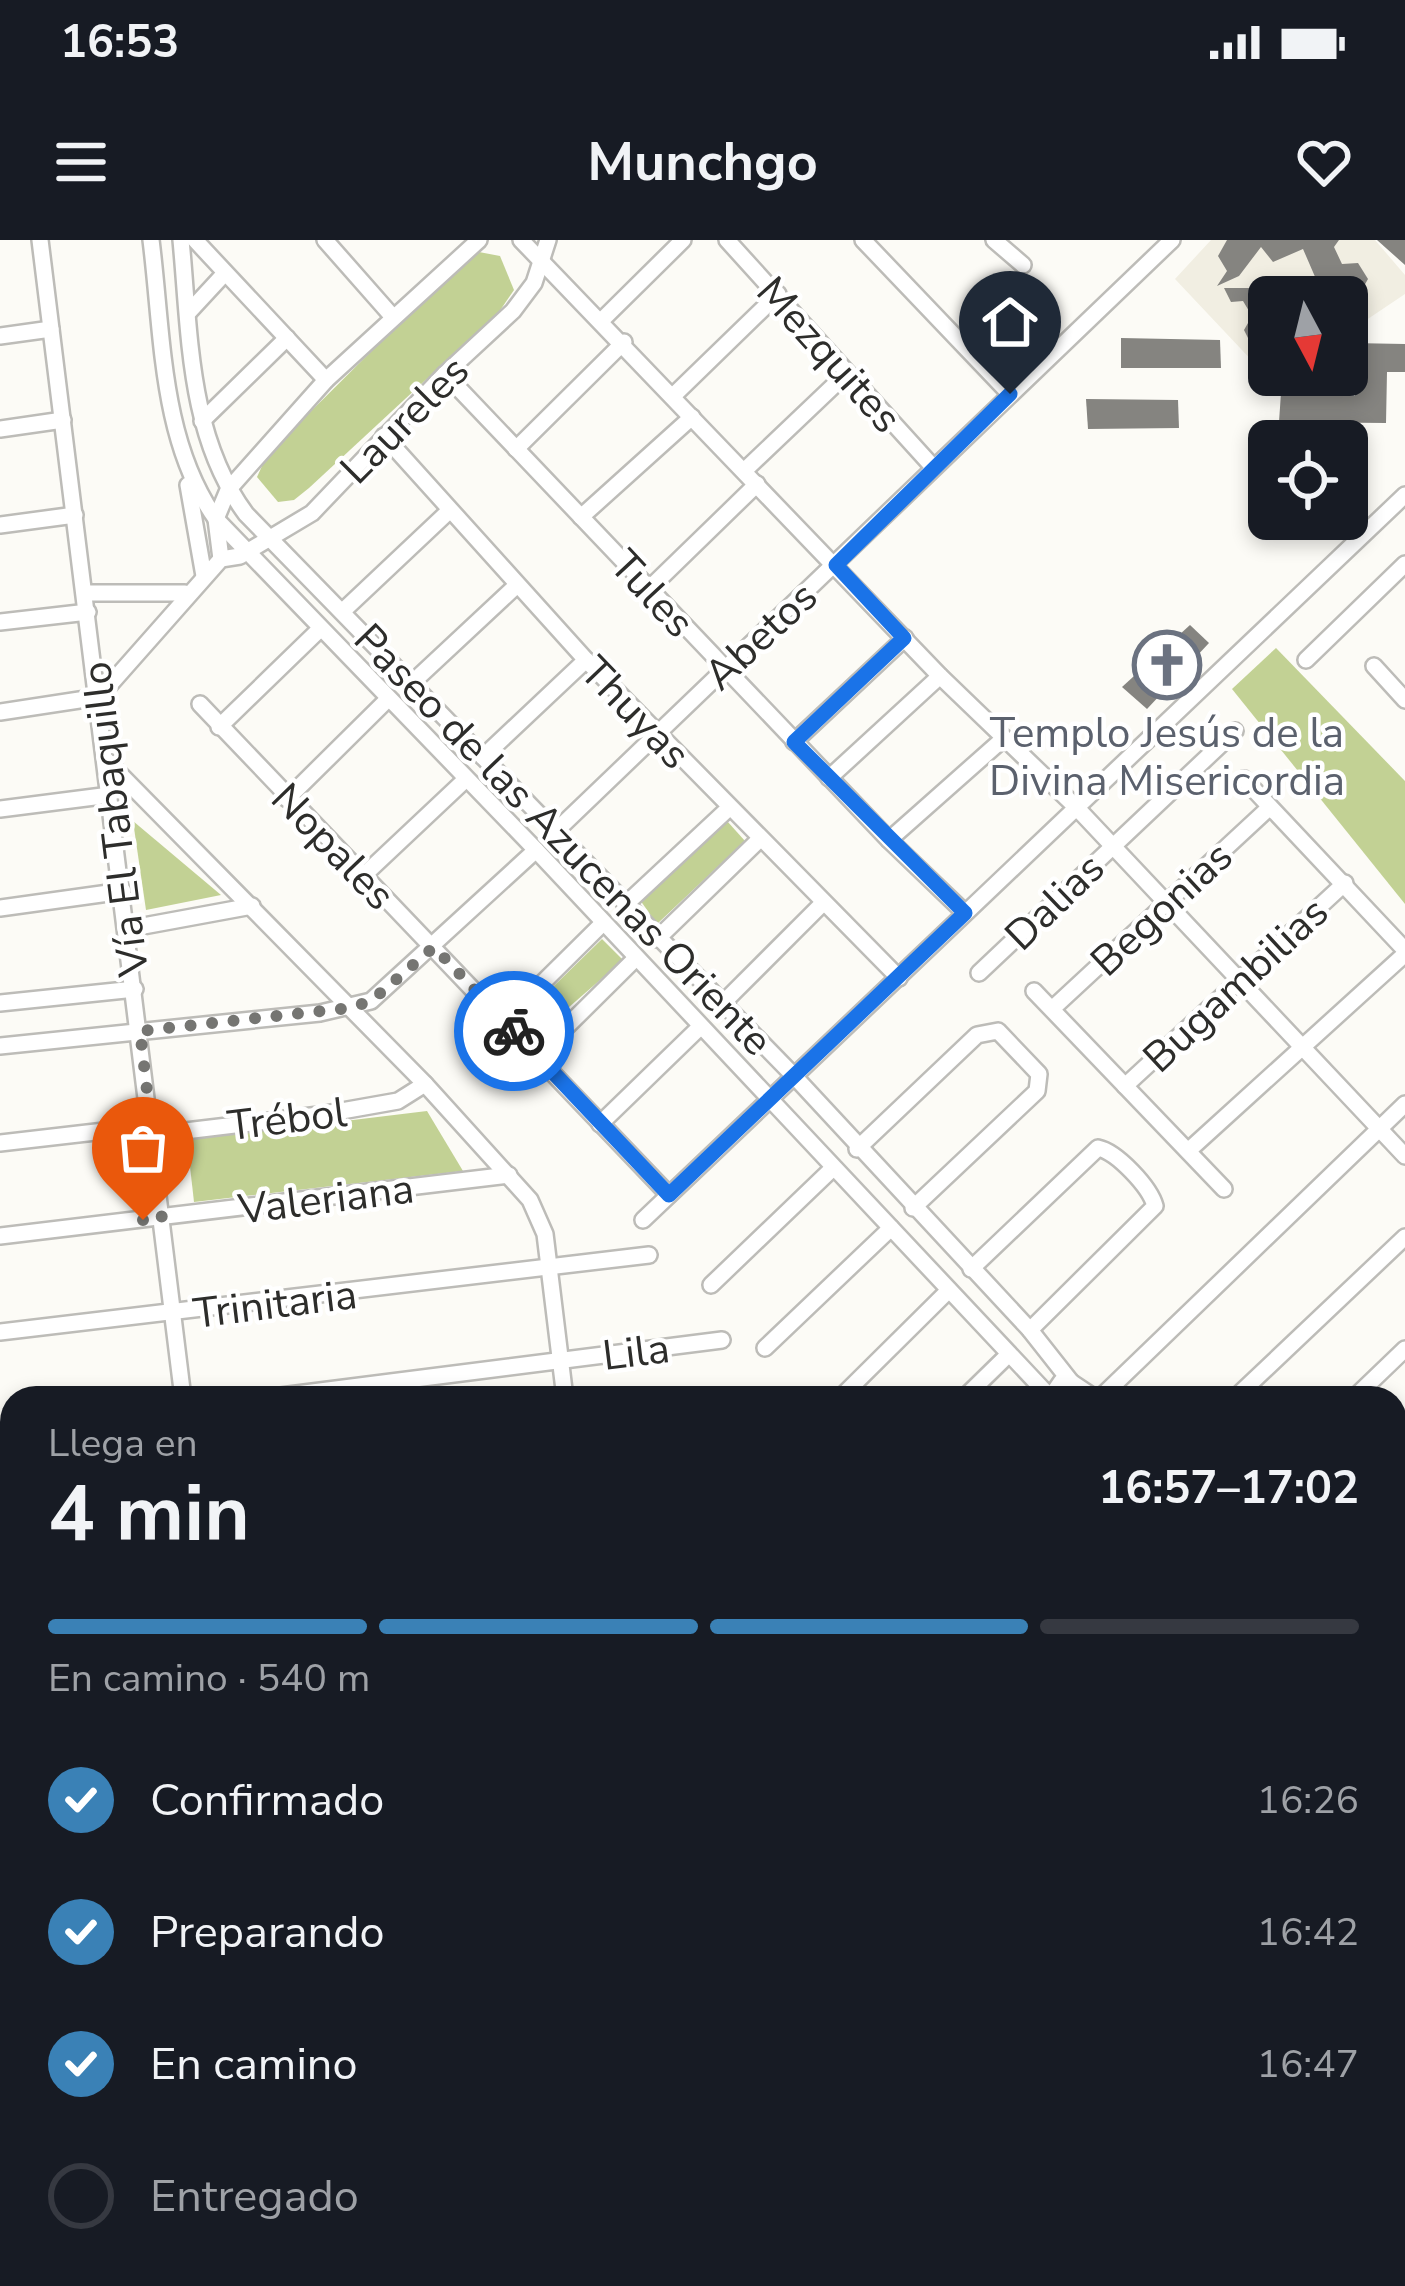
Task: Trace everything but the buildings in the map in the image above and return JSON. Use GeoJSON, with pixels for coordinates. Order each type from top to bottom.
{"type":"FeatureCollection","features":[{"type":"Feature","properties":{"kind":"street","name":"Vía El Tabaquillo"},"geometry":{"type":"LineString","coordinates":[[40,240],[182,1386]]}},
{"type":"Feature","properties":{"kind":"street"},"geometry":{"type":"LineString","coordinates":[[151,240],[175,428],[204,576]]}},
{"type":"Feature","properties":{"kind":"street","name":"Paseo de las Azucenas Oriente"},"geometry":{"type":"LineString","coordinates":[[181,240],[202,421],[211,457],[246,514],[795,1077],[856,1149],[1078,1386]]}},
{"type":"Feature","properties":{"kind":"street"},"geometry":{"type":"LineString","coordinates":[[195,240],[326,380]]}},
{"type":"Feature","properties":{"kind":"street","name":"Laureles"},"geometry":{"type":"LineString","coordinates":[[221,560],[228,490],[326,380],[479,240]]}},
{"type":"Feature","properties":{"kind":"street"},"geometry":{"type":"LineString","coordinates":[[521,240],[940,676],[1076,807],[1405,1156]]}},
{"type":"Feature","properties":{"kind":"street","name":"Laureles"},"geometry":{"type":"LineString","coordinates":[[99,697],[185,593],[221,560],[249,551],[312,513],[445,374],[508,318],[542,262],[548,240]]}},
{"type":"Feature","properties":{"kind":"street"},"geometry":{"type":"LineString","coordinates":[[601,321],[683,240]]}},
{"type":"Feature","properties":{"kind":"street","name":"Mezquites"},"geometry":{"type":"LineString","coordinates":[[727,240],[933,467]]}},
{"type":"Feature","properties":{"kind":"street"},"geometry":{"type":"LineString","coordinates":[[862,240],[1010,394]]}},
{"type":"Feature","properties":{"kind":"street"},"geometry":{"type":"LineString","coordinates":[[994,240],[1023,265]]}},
{"type":"Feature","properties":{"kind":"street","name":"Abetos"},"geometry":{"type":"LineString","coordinates":[[556,831],[1170,241]]}},
{"type":"Feature","properties":{"kind":"street"},"geometry":{"type":"LineString","coordinates":[[331,242],[392,316]]}},
{"type":"Feature","properties":{"kind":"street"},"geometry":{"type":"LineString","coordinates":[[188,313],[225,272]]}},
{"type":"Feature","properties":{"kind":"street"},"geometry":{"type":"LineString","coordinates":[[674,396],[778,294]]}},
{"type":"Feature","properties":{"kind":"street"},"geometry":{"type":"LineString","coordinates":[[0,336],[51,329]]}},
{"type":"Feature","properties":{"kind":"street"},"geometry":{"type":"LineString","coordinates":[[202,421],[287,338]]}},
{"type":"Feature","properties":{"kind":"street"},"geometry":{"type":"LineString","coordinates":[[516,449],[624,342]]}},
{"type":"Feature","properties":{"kind":"street"},"geometry":{"type":"LineString","coordinates":[[744,471],[847,373]]}},
{"type":"Feature","properties":{"kind":"street","name":"Tules"},"geometry":{"type":"LineString","coordinates":[[445,374],[794,742],[965,913]]}},
{"type":"Feature","properties":{"kind":"street"},"geometry":{"type":"LineString","coordinates":[[581,517],[692,416]]}},
{"type":"Feature","properties":{"kind":"street"},"geometry":{"type":"LineString","coordinates":[[0,429],[63,420]]}},
{"type":"Feature","properties":{"kind":"street","name":"Thuyas"},"geometry":{"type":"LineString","coordinates":[[384,436],[586,660],[898,978]]}},
{"type":"Feature","properties":{"kind":"street"},"geometry":{"type":"LineString","coordinates":[[186,470],[222,525]]}},
{"type":"Feature","properties":{"kind":"street"},"geometry":{"type":"LineString","coordinates":[[649,589],[757,484]]}},
{"type":"Feature","properties":{"kind":"street"},"geometry":{"type":"LineString","coordinates":[[643,1220],[1405,495]]}},
{"type":"Feature","properties":{"kind":"street"},"geometry":{"type":"LineString","coordinates":[[344,610],[448,511]]}},
{"type":"Feature","properties":{"kind":"street"},"geometry":{"type":"LineString","coordinates":[[0,525],[76,515]]}},
{"type":"Feature","properties":{"kind":"street","name":"Paseo de las Azucenas Oriente"},"geometry":{"type":"LineString","coordinates":[[222,525],[536,850],[1040,1386]]}},
{"type":"Feature","properties":{"kind":"street"},"geometry":{"type":"LineString","coordinates":[[1306,660],[1405,564]]}},
{"type":"Feature","properties":{"kind":"street"},"geometry":{"type":"LineString","coordinates":[[413,682],[517,585]]}},
{"type":"Feature","properties":{"kind":"street"},"geometry":{"type":"LineString","coordinates":[[87,593],[185,593]]}},
{"type":"Feature","properties":{"kind":"street"},"geometry":{"type":"LineString","coordinates":[[0,622],[88,612]]}},
{"type":"Feature","properties":{"kind":"street"},"geometry":{"type":"LineString","coordinates":[[220,727],[320,629]]}},
{"type":"Feature","properties":{"kind":"street"},"geometry":{"type":"LineString","coordinates":[[794,742],[904,638]]}},
{"type":"Feature","properties":{"kind":"street"},"geometry":{"type":"LineString","coordinates":[[483,757],[586,660]]}},
{"type":"Feature","properties":{"kind":"street"},"geometry":{"type":"LineString","coordinates":[[1374,666],[1399,681],[1405,700]]}},
{"type":"Feature","properties":{"kind":"street"},"geometry":{"type":"LineString","coordinates":[[829,778],[940,676]]}},
{"type":"Feature","properties":{"kind":"street"},"geometry":{"type":"LineString","coordinates":[[0,712],[99,697]]}},
{"type":"Feature","properties":{"kind":"street"},"geometry":{"type":"LineString","coordinates":[[287,799],[388,700]]}},
{"type":"Feature","properties":{"kind":"street","name":"Nopales"},"geometry":{"type":"LineString","coordinates":[[200,704],[669,1195]]}},
{"type":"Feature","properties":{"kind":"street","name":"Dalias"},"geometry":{"type":"LineString","coordinates":[[980,973],[1235,731]]}},
{"type":"Feature","properties":{"kind":"street"},"geometry":{"type":"LineString","coordinates":[[889,840],[1003,739]]}},
{"type":"Feature","properties":{"kind":"street"},"geometry":{"type":"LineString","coordinates":[[106,760],[509,1175],[539,1217],[563,1386]]}},
{"type":"Feature","properties":{"kind":"street"},"geometry":{"type":"LineString","coordinates":[[1188,1151],[1405,952],[1244,778]]}},
{"type":"Feature","properties":{"kind":"street"},"geometry":{"type":"LineString","coordinates":[[363,876],[465,780]]}},
{"type":"Feature","properties":{"kind":"street"},"geometry":{"type":"LineString","coordinates":[[0,809],[110,795]]}},
{"type":"Feature","properties":{"kind":"street","name":"Begonias"},"geometry":{"type":"LineString","coordinates":[[1052,1009],[1270,807]]}},
{"type":"Feature","properties":{"kind":"street"},"geometry":{"type":"LineString","coordinates":[[625,905],[729,808]]}},
{"type":"Feature","properties":{"kind":"street"},"geometry":{"type":"LineString","coordinates":[[657,939],[760,839]]}},
{"type":"Feature","properties":{"kind":"street"},"geometry":{"type":"LineString","coordinates":[[0,1046],[349,1008],[371,1001],[536,850]]}},
{"type":"Feature","properties":{"kind":"street","name":"Bugambilias"},"geometry":{"type":"LineString","coordinates":[[1125,1086],[1345,883]]}},
{"type":"Feature","properties":{"kind":"street"},"geometry":{"type":"LineString","coordinates":[[0,908],[123,891]]}},
{"type":"Feature","properties":{"kind":"street"},"geometry":{"type":"LineString","coordinates":[[721,1005],[822,904]]}},
{"type":"Feature","properties":{"kind":"street"},"geometry":{"type":"LineString","coordinates":[[128,929],[252,906]]}},
{"type":"Feature","properties":{"kind":"street"},"geometry":{"type":"LineString","coordinates":[[504,1021],[603,923]]}},
{"type":"Feature","properties":{"kind":"street"},"geometry":{"type":"LineString","coordinates":[[537,1055],[636,958]]}},
{"type":"Feature","properties":{"kind":"street"},"geometry":{"type":"LineString","coordinates":[[0,1004],[134,989]]}},
{"type":"Feature","properties":{"kind":"street"},"geometry":{"type":"LineString","coordinates":[[1034,991],[1224,1190]]}},
{"type":"Feature","properties":{"kind":"street"},"geometry":{"type":"LineString","coordinates":[[600,1124],[700,1027]]}},
{"type":"Feature","properties":{"kind":"street"},"geometry":{"type":"LineString","coordinates":[[856,1149],[977,1035],[998,1031],[1039,1074],[1037,1091],[913,1208]]}},
{"type":"Feature","properties":{"kind":"street","name":"Trébol"},"geometry":{"type":"LineString","coordinates":[[0,1143],[113,1130],[152,1136],[380,1106],[425,1084]]}},
{"type":"Feature","properties":{"kind":"street"},"geometry":{"type":"LineString","coordinates":[[1110,1386],[1405,1104]]}},
{"type":"Feature","properties":{"kind":"street"},"geometry":{"type":"LineString","coordinates":[[970,1269],[1098,1148],[1108,1150],[1155,1206],[1030,1330]]}},
{"type":"Feature","properties":{"kind":"street"},"geometry":{"type":"LineString","coordinates":[[711,1285],[833,1168]]}},
{"type":"Feature","properties":{"kind":"street","name":"Valeriana"},"geometry":{"type":"LineString","coordinates":[[0,1237],[509,1175]]}},
{"type":"Feature","properties":{"kind":"street"},"geometry":{"type":"LineString","coordinates":[[765,1348],[891,1228]]}},
{"type":"Feature","properties":{"kind":"street"},"geometry":{"type":"LineString","coordinates":[[1248,1386],[1405,1237]]}},
{"type":"Feature","properties":{"kind":"street","name":"Trinitaria"},"geometry":{"type":"LineString","coordinates":[[0,1332],[649,1255]]}},
{"type":"Feature","properties":{"kind":"street"},"geometry":{"type":"LineString","coordinates":[[852,1386],[949,1290]]}},
{"type":"Feature","properties":{"kind":"street","name":"Lila"},"geometry":{"type":"LineString","coordinates":[[361,1386],[722,1340]]}},
{"type":"Feature","properties":{"kind":"street"},"geometry":{"type":"LineString","coordinates":[[1366,1386],[1405,1349]]}},
{"type":"Feature","properties":{"kind":"street"},"geometry":{"type":"LineString","coordinates":[[976,1386],[1009,1354]]}},
{"type":"Feature","properties":{"kind":"street"},"geometry":{"type":"LineString","coordinates":[[1058,1386],[1071,1382]]}},
{"type":"Feature","properties":{"kind":"shaded area"},"geometry":{"type":"Polygon","coordinates":[[[1211,240],[1375,240],[1405,275],[1405,294],[1368,319],[1368,276],[1248,276],[1248,356],[1175,279],[1211,240]]]}},
{"type":"Feature","properties":{"kind":"green space"},"geometry":{"type":"Polygon","coordinates":[[[479,252],[500,256],[514,290],[499,312],[309,488],[294,500],[278,502],[257,477],[267,455],[464,259],[479,252]]]}},
{"type":"Feature","properties":{"kind":"green space"},"geometry":{"type":"Polygon","coordinates":[[[1276,648],[1405,781],[1405,904],[1232,689],[1276,648]]]}},
{"type":"Feature","properties":{"kind":"green space"},"geometry":{"type":"Polygon","coordinates":[[[133,821],[221,895],[146,910],[133,821]]]}},
{"type":"Feature","properties":{"kind":"green space"},"geometry":{"type":"Polygon","coordinates":[[[727,821],[745,841],[657,924],[640,900],[727,821]]]}},
{"type":"Feature","properties":{"kind":"green space"},"geometry":{"type":"Polygon","coordinates":[[[602,939],[623,960],[537,1035],[522,1017],[602,939]]]}},
{"type":"Feature","properties":{"kind":"green space"},"geometry":{"type":"Polygon","coordinates":[[[427,1111],[463,1171],[194,1202],[187,1140],[427,1111]]]}},
{"type":"Feature","properties":{"kind":"way so far"},"geometry":{"type":"LineString","coordinates":[[143,1220],[162,1219],[140,1031],[349,1008],[371,1001],[434,947],[514,1031]]}},
{"type":"Feature","properties":{"kind":"place","name":"Templo Jesús de la Divina Misericordia"},"geometry":{"type":"Point","coordinates":[1167,665]}},
{"type":"Feature","properties":{"kind":"route"},"geometry":{"type":"LineString","coordinates":[[514,1031],[669,1195],[965,913],[794,742],[904,638],[836,565],[1010,394]]}}]}
